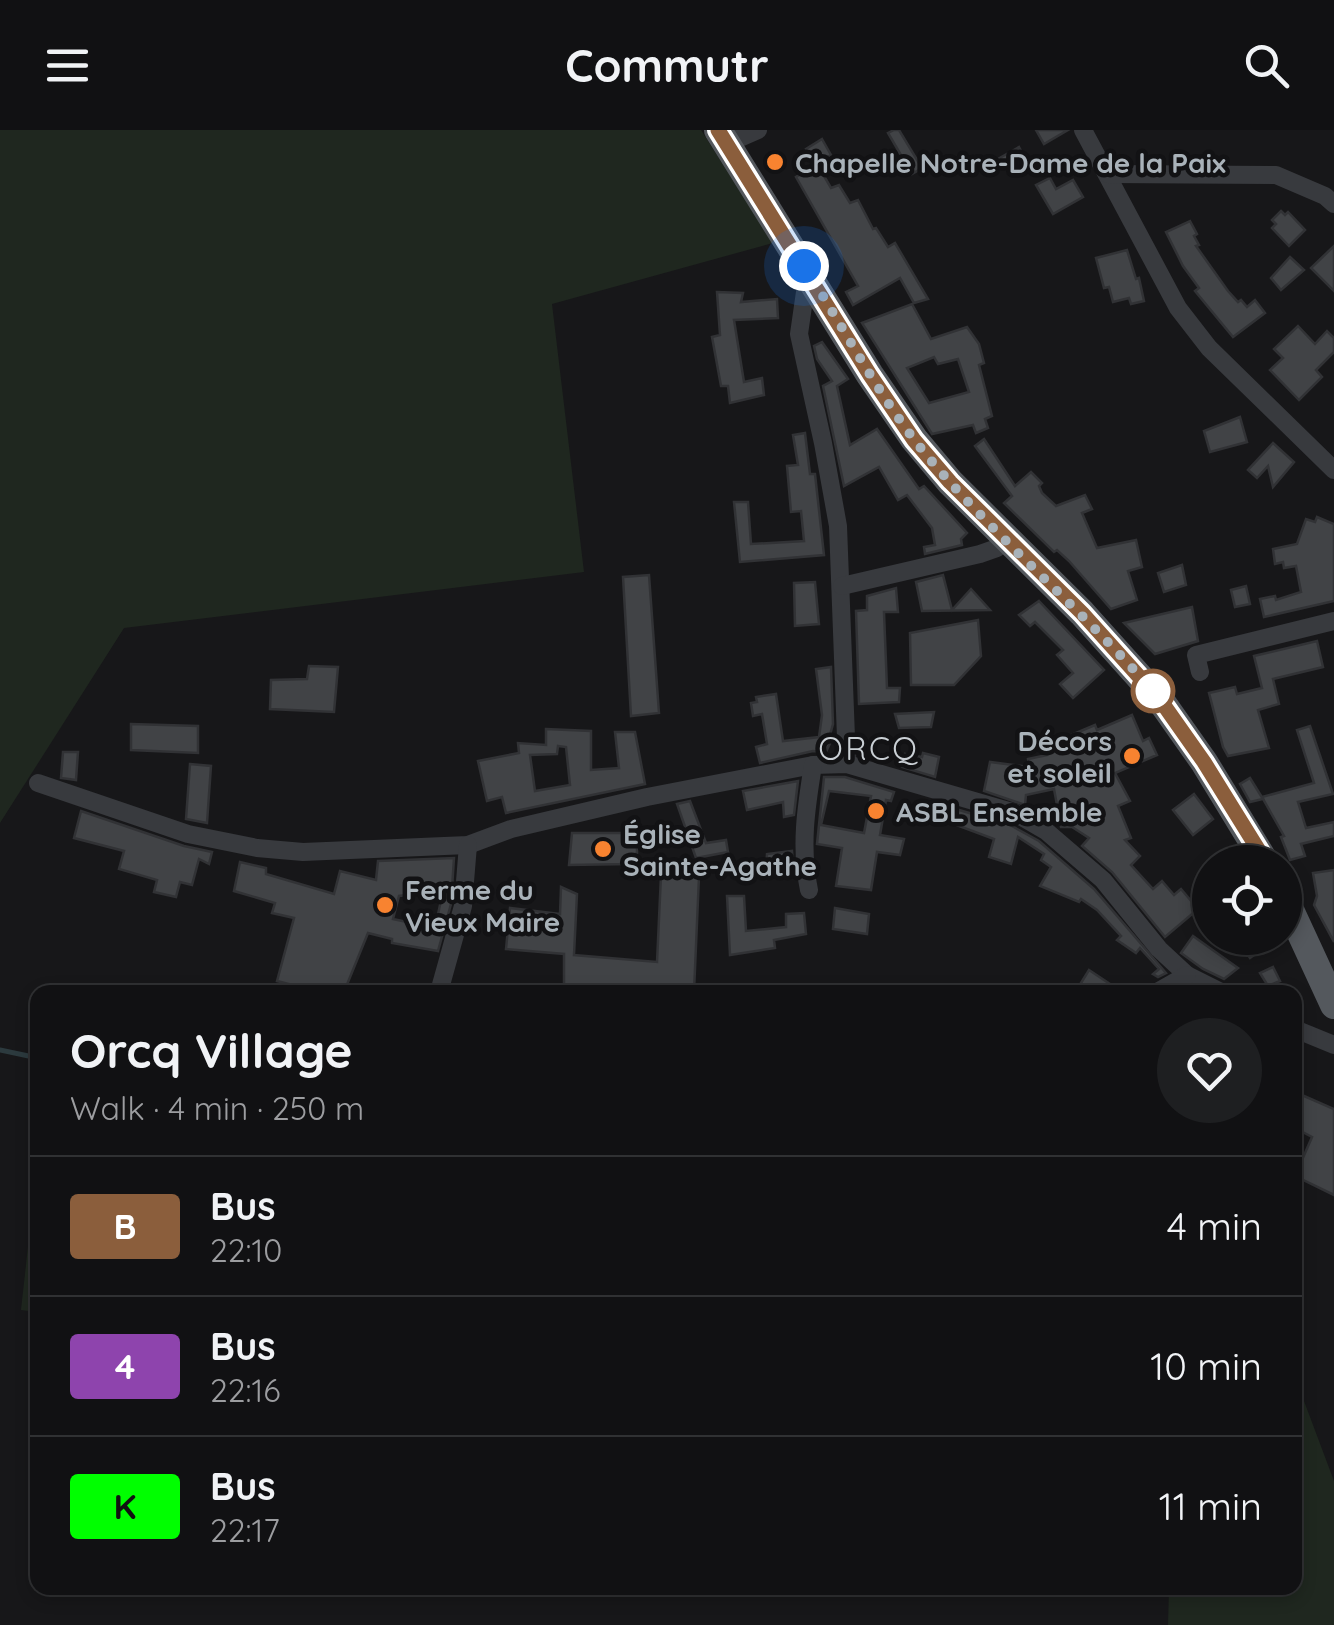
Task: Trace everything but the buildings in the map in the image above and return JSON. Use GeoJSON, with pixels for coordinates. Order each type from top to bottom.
{"type":"FeatureCollection","features":[{"type":"Feature","properties":{"kind":"main road"},"geometry":{"type":"LineString","coordinates":[[722,137],[914,440],[1082,613],[1161,701],[1255,845]]}},
{"type":"Feature","properties":{"kind":"main road"},"geometry":{"type":"LineString","coordinates":[[1302,935],[1334,1004]]}},
{"type":"Feature","properties":{"kind":"street"},"geometry":{"type":"LineString","coordinates":[[722,137],[758,130]]}},
{"type":"Feature","properties":{"kind":"street"},"geometry":{"type":"LineString","coordinates":[[1083,130],[1178,308],[1198,335],[1334,470]]}},
{"type":"Feature","properties":{"kind":"street"},"geometry":{"type":"LineString","coordinates":[[1107,174],[1276,175],[1326,196],[1334,204]]}},
{"type":"Feature","properties":{"kind":"street"},"geometry":{"type":"LineString","coordinates":[[815,284],[805,292],[799,334],[838,526],[847,764]]}},
{"type":"Feature","properties":{"kind":"street"},"geometry":{"type":"LineString","coordinates":[[842,586],[980,554],[1006,539]]}},
{"type":"Feature","properties":{"kind":"street"},"geometry":{"type":"LineString","coordinates":[[1200,672],[1196,654],[1334,621]]}},
{"type":"Feature","properties":{"kind":"street"},"geometry":{"type":"LineString","coordinates":[[38,784],[188,834],[256,848],[303,852],[468,845],[512,829],[647,797],[814,765],[847,764],[1015,812],[1046,831],[1103,880],[1159,948],[1187,975],[1207,985]]}},
{"type":"Feature","properties":{"kind":"street"},"geometry":{"type":"LineString","coordinates":[[809,890],[804,822],[814,765]]}},
{"type":"Feature","properties":{"kind":"street"},"geometry":{"type":"LineString","coordinates":[[440,985],[463,906],[468,845]]}},
{"type":"Feature","properties":{"kind":"street"},"geometry":{"type":"LineString","coordinates":[[1169,985],[1187,975]]}},
{"type":"Feature","properties":{"kind":"street"},"geometry":{"type":"LineString","coordinates":[[1302,1032],[1334,1045]]}},
{"type":"Feature","properties":{"kind":"shaded area"},"geometry":{"type":"Polygon","coordinates":[[[0,130],[701,130],[773,243],[552,304],[584,572],[124,628],[0,823],[0,130]]]}},
{"type":"Feature","properties":{"kind":"shaded area"},"geometry":{"type":"Polygon","coordinates":[[[30,1228],[30,1311],[21,1310],[30,1228]]]}},
{"type":"Feature","properties":{"kind":"shaded area"},"geometry":{"type":"Polygon","coordinates":[[[1302,1396],[1334,1481],[1334,1625],[1168,1625],[1169,1595],[1302,1595],[1302,1396]]]}},
{"type":"Feature","properties":{"kind":"waterway"},"geometry":{"type":"LineString","coordinates":[[0,1050],[30,1056]]}},
{"type":"Feature","properties":{"kind":"bus line","name":"B"},"geometry":{"type":"LineString","coordinates":[[718,130],[914,440],[950,482],[1137,672],[1182,729],[1255,845]]}},
{"type":"Feature","properties":{"kind":"place","name":"Chapelle Notre-Dame de la Paix"},"geometry":{"type":"Point","coordinates":[775,162]}},
{"type":"Feature","properties":{"kind":"place","name":"Décors et soleil"},"geometry":{"type":"Point","coordinates":[1132,756]}},
{"type":"Feature","properties":{"kind":"place","name":"ASBL Ensemble"},"geometry":{"type":"Point","coordinates":[876,811]}},
{"type":"Feature","properties":{"kind":"place","name":"Église Sainte-Agathe"},"geometry":{"type":"Point","coordinates":[603,849]}},
{"type":"Feature","properties":{"kind":"place","name":"Ferme du Vieux Maire"},"geometry":{"type":"Point","coordinates":[385,905]}},
{"type":"Feature","properties":{"kind":"district","name":"ORCQ"},"geometry":{"type":"Point","coordinates":[869,748]}},
{"type":"Feature","properties":{"kind":"route"},"geometry":{"type":"LineString","coordinates":[[804,266],[914,440],[950,482],[1082,613],[1161,701],[1153,691]]}}]}
